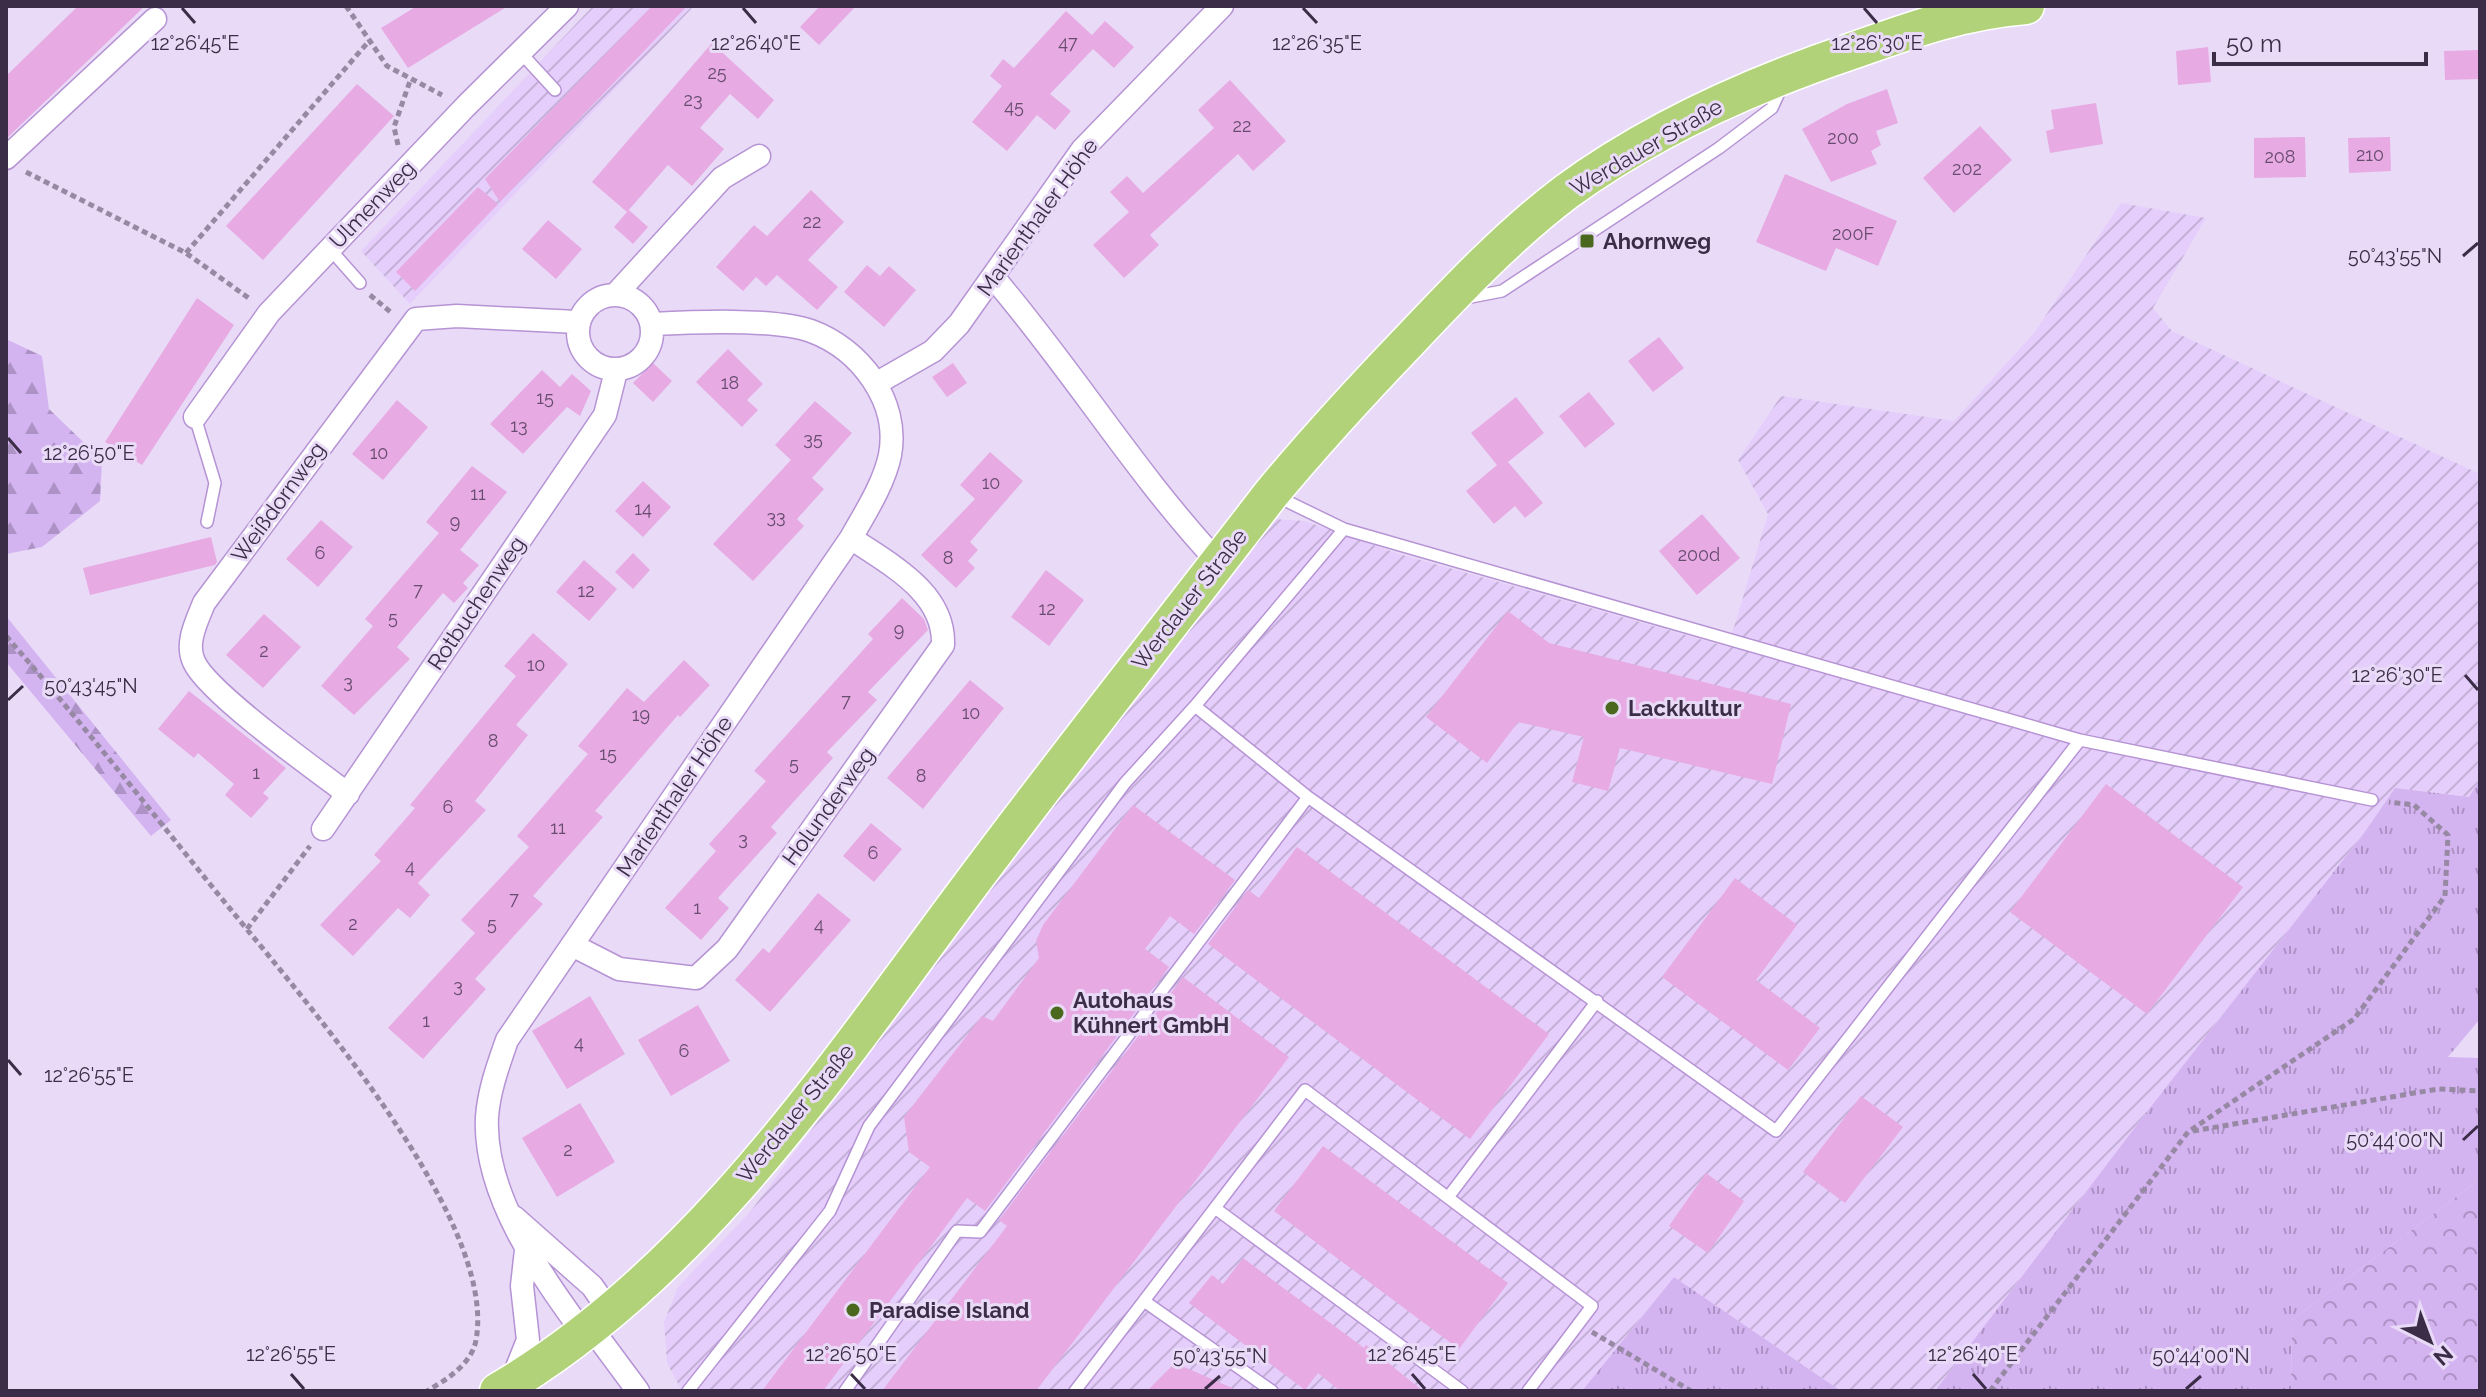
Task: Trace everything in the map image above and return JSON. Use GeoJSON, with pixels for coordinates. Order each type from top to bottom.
{"type":"FeatureCollection","features":[{"type":"Feature","properties":{"kind":"main road","name":"Werdauer Straße"},"geometry":{"type":"LineString","coordinates":[[504,1388],[596,1325],[662,1269],[722,1204],[856,1038],[1271,494],[1487,259],[1565,193],[1598,170],[1699,112],[1789,72],[1977,10],[2026,6]]}},
{"type":"Feature","properties":{"kind":"street","name":"Ulmenweg"},"geometry":{"type":"LineString","coordinates":[[195,417],[269,313],[466,106],[567,6]]}},
{"type":"Feature","properties":{"kind":"street","name":"Marienthaler Höhe"},"geometry":{"type":"LineString","coordinates":[[877,383],[933,351],[959,324],[1082,150],[1222,6]]}},
{"type":"Feature","properties":{"kind":"street"},"geometry":{"type":"LineString","coordinates":[[13,164],[155,19]]}},
{"type":"Feature","properties":{"kind":"street"},"geometry":{"type":"LineString","coordinates":[[616,294],[722,178],[759,156]]}},
{"type":"Feature","properties":{"kind":"street"},"geometry":{"type":"LineString","coordinates":[[993,277],[1048,341],[1176,517],[1218,562]]}},
{"type":"Feature","properties":{"kind":"street"},"geometry":{"type":"LineString","coordinates":[[616,294],[631,299],[645,310],[652,324],[652,340],[645,355],[616,371],[593,362],[578,338],[577,322],[598,298],[616,294]]}},
{"type":"Feature","properties":{"kind":"street"},"geometry":{"type":"LineString","coordinates":[[411,324],[416,319],[457,316],[577,322]]}},
{"type":"Feature","properties":{"kind":"street","name":"Weißdornweg"},"geometry":{"type":"LineString","coordinates":[[348,794],[221,692],[194,662],[191,636],[204,603],[411,324]]}},
{"type":"Feature","properties":{"kind":"street","name":"Marienthaler Höhe"},"geometry":{"type":"LineString","coordinates":[[596,1325],[526,1250],[498,1186],[487,1120],[492,1082],[507,1040],[851,538],[890,455],[890,419],[877,383],[857,361],[811,332],[773,326],[652,324]]}},
{"type":"Feature","properties":{"kind":"street","name":"Rotbuchenweg"},"geometry":{"type":"LineString","coordinates":[[323,829],[605,415],[616,371]]}},
{"type":"Feature","properties":{"kind":"street","name":"Holunderweg"},"geometry":{"type":"LineString","coordinates":[[572,945],[619,969],[696,978],[727,949],[943,645],[944,623],[917,584],[851,538]]}},
{"type":"Feature","properties":{"kind":"street","name":"Marienthaler Höhe"},"geometry":{"type":"LineString","coordinates":[[513,1216],[592,1286],[596,1325]]}},
{"type":"Feature","properties":{"kind":"street","name":"Marienthaler Höhe"},"geometry":{"type":"LineString","coordinates":[[504,1388],[528,1340],[522,1286],[526,1250]]}},
{"type":"Feature","properties":{"kind":"street"},"geometry":{"type":"LineString","coordinates":[[596,1325],[638,1391]]}},
{"type":"Feature","properties":{"kind":"lane"},"geometry":{"type":"LineString","coordinates":[[521,53],[555,90]]}},
{"type":"Feature","properties":{"kind":"lane"},"geometry":{"type":"LineString","coordinates":[[330,249],[360,283]]}},
{"type":"Feature","properties":{"kind":"lane"},"geometry":{"type":"LineString","coordinates":[[195,417],[215,483],[207,522]]}},
{"type":"Feature","properties":{"kind":"lane"},"geometry":{"type":"LineString","coordinates":[[1271,494],[1344,529],[2080,740],[2372,800]]}},
{"type":"Feature","properties":{"kind":"lane"},"geometry":{"type":"LineString","coordinates":[[688,1391],[830,1211],[869,1126],[1125,783],[1195,706],[1344,529]]}},
{"type":"Feature","properties":{"kind":"lane"},"geometry":{"type":"LineString","coordinates":[[1195,706],[1308,797],[1776,1131],[2080,740]]}},
{"type":"Feature","properties":{"kind":"lane"},"geometry":{"type":"LineString","coordinates":[[845,1391],[957,1231],[980,1232],[1308,797]]}},
{"type":"Feature","properties":{"kind":"lane"},"geometry":{"type":"LineString","coordinates":[[1449,1196],[1597,1001]]}},
{"type":"Feature","properties":{"kind":"lane"},"geometry":{"type":"LineString","coordinates":[[1075,1391],[1305,1090],[1592,1306],[1528,1391]]}},
{"type":"Feature","properties":{"kind":"lane"},"geometry":{"type":"LineString","coordinates":[[1215,1208],[1462,1391]]}},
{"type":"Feature","properties":{"kind":"lane"},"geometry":{"type":"LineString","coordinates":[[1144,1301],[1272,1391]]}},
{"type":"Feature","properties":{"kind":"path"},"geometry":{"type":"LineString","coordinates":[[346,6],[387,66],[410,81],[466,106]]}},
{"type":"Feature","properties":{"kind":"path"},"geometry":{"type":"LineString","coordinates":[[186,253],[369,41]]}},
{"type":"Feature","properties":{"kind":"path"},"geometry":{"type":"LineString","coordinates":[[404,171],[394,127],[410,81]]}},
{"type":"Feature","properties":{"kind":"path"},"geometry":{"type":"LineString","coordinates":[[13,164],[186,253],[269,313]]}},
{"type":"Feature","properties":{"kind":"path"},"geometry":{"type":"LineString","coordinates":[[360,283],[382,308],[411,324]]}},
{"type":"Feature","properties":{"kind":"path"},"geometry":{"type":"LineString","coordinates":[[6,636],[247,929],[361,1074],[418,1157],[460,1244],[476,1291],[476,1340],[472,1354],[427,1391]]}},
{"type":"Feature","properties":{"kind":"path"},"geometry":{"type":"LineString","coordinates":[[1990,1391],[2188,1132],[2354,1019],[2445,896],[2448,835],[2414,805],[2372,800]]}},
{"type":"Feature","properties":{"kind":"path"},"geometry":{"type":"LineString","coordinates":[[247,929],[323,829]]}},
{"type":"Feature","properties":{"kind":"path"},"geometry":{"type":"LineString","coordinates":[[2188,1132],[2438,1089],[2480,1091]]}},
{"type":"Feature","properties":{"kind":"path"},"geometry":{"type":"LineString","coordinates":[[1579,1324],[1691,1391]]}},
{"type":"Feature","properties":{"kind":"shaded area"},"geometry":{"type":"Polygon","coordinates":[[[593,6],[694,6],[410,304],[361,251],[593,6]]]}},
{"type":"Feature","properties":{"kind":"shaded area"},"geometry":{"type":"Polygon","coordinates":[[[2121,203],[2206,218],[2153,308],[2172,331],[2480,474],[2480,780],[2470,797],[2395,788],[2364,833],[1935,1391],[1841,1391],[1674,1277],[1582,1391],[682,1391],[667,1363],[664,1322],[678,1287],[750,1212],[1144,683],[1273,519],[1305,521],[1396,553],[1728,647],[1768,514],[1738,460],[1781,396],[1954,421],[2034,333],[2121,203]]]}},
{"type":"Feature","properties":{"kind":"green space"},"geometry":{"type":"Polygon","coordinates":[[[6,339],[42,356],[49,409],[102,460],[100,501],[42,547],[6,554],[6,339]]]}},
{"type":"Feature","properties":{"kind":"green space"},"geometry":{"type":"Polygon","coordinates":[[[6,616],[171,820],[151,836],[6,662],[6,616]]]}},
{"type":"Feature","properties":{"kind":"green space"},"geometry":{"type":"Polygon","coordinates":[[[2480,780],[2480,1019],[2448,1057],[2480,1058],[2480,1179],[2292,1320],[2291,1391],[1935,1391],[2364,833],[2395,788],[2469,797],[2480,780]]]}},
{"type":"Feature","properties":{"kind":"green space"},"geometry":{"type":"Polygon","coordinates":[[[2480,1179],[2480,1391],[2291,1391],[2292,1320],[2480,1179]]]}},
{"type":"Feature","properties":{"kind":"green space"},"geometry":{"type":"Polygon","coordinates":[[[1674,1277],[1841,1391],[1582,1391],[1674,1277]]]}},
{"type":"Feature","properties":{"kind":"building"},"geometry":{"type":"Polygon","coordinates":[[[78,6],[145,6],[6,139],[6,76],[78,6]]]}},
{"type":"Feature","properties":{"kind":"building"},"geometry":{"type":"Polygon","coordinates":[[[417,6],[508,6],[408,68],[381,28],[417,6]]]}},
{"type":"Feature","properties":{"kind":"building"},"geometry":{"type":"Polygon","coordinates":[[[652,6],[687,6],[500,202],[485,179],[652,6]]]}},
{"type":"Feature","properties":{"kind":"building"},"geometry":{"type":"Polygon","coordinates":[[[820,6],[856,6],[819,45],[800,27],[820,6]]]}},
{"type":"Feature","properties":{"kind":"building"},"geometry":{"type":"Polygon","coordinates":[[[1066,11],[1092,35],[1105,21],[1134,47],[1114,68],[1093,49],[1050,94],[1071,111],[1055,130],[1037,115],[1007,151],[972,122],[1002,86],[990,76],[1003,59],[1014,68],[1066,11]]]}},
{"type":"Feature","properties":{"kind":"building"},"geometry":{"type":"Polygon","coordinates":[[[712,43],[774,100],[758,119],[730,94],[700,128],[724,149],[692,186],[668,165],[627,212],[592,182],[712,43]]]}},
{"type":"Feature","properties":{"kind":"building"},"geometry":{"type":"Polygon","coordinates":[[[2208,47],[2211,82],[2178,85],[2176,51],[2208,47]]]}},
{"type":"Feature","properties":{"kind":"building"},"geometry":{"type":"Polygon","coordinates":[[[2480,50],[2480,79],[2445,80],[2444,51],[2480,50]]]}},
{"type":"Feature","properties":{"kind":"building"},"geometry":{"type":"Polygon","coordinates":[[[1230,80],[1286,141],[1253,171],[1238,154],[1150,235],[1159,245],[1124,278],[1093,245],[1129,212],[1110,192],[1127,176],[1143,193],[1214,128],[1198,110],[1230,80]]]}},
{"type":"Feature","properties":{"kind":"building"},"geometry":{"type":"Polygon","coordinates":[[[357,84],[394,116],[263,260],[226,226],[357,84]]]}},
{"type":"Feature","properties":{"kind":"building"},"geometry":{"type":"Polygon","coordinates":[[[1887,89],[1898,123],[1876,131],[1881,145],[1871,151],[1877,164],[1831,182],[1802,129],[1847,104],[1887,89]]]}},
{"type":"Feature","properties":{"kind":"building"},"geometry":{"type":"Polygon","coordinates":[[[2096,103],[2103,144],[2050,153],[2046,131],[2054,129],[2051,110],[2096,103]]]}},
{"type":"Feature","properties":{"kind":"building"},"geometry":{"type":"Polygon","coordinates":[[[1980,126],[2012,160],[1954,213],[1923,178],[1980,126]]]}},
{"type":"Feature","properties":{"kind":"building"},"geometry":{"type":"Polygon","coordinates":[[[2305,137],[2306,177],[2254,178],[2254,138],[2305,137]]]}},
{"type":"Feature","properties":{"kind":"building"},"geometry":{"type":"Polygon","coordinates":[[[2390,137],[2391,171],[2349,173],[2348,138],[2390,137]]]}},
{"type":"Feature","properties":{"kind":"building"},"geometry":{"type":"Polygon","coordinates":[[[1785,174],[1897,221],[1878,266],[1836,248],[1826,271],[1756,242],[1785,174]]]}},
{"type":"Feature","properties":{"kind":"building"},"geometry":{"type":"Polygon","coordinates":[[[478,187],[498,204],[415,291],[396,272],[478,187]]]}},
{"type":"Feature","properties":{"kind":"building"},"geometry":{"type":"Polygon","coordinates":[[[811,190],[844,222],[808,260],[838,287],[817,310],[777,275],[766,286],[756,277],[743,291],[716,267],[754,225],[767,236],[811,190]]]}},
{"type":"Feature","properties":{"kind":"building"},"geometry":{"type":"Polygon","coordinates":[[[629,210],[648,227],[633,244],[614,227],[629,210]]]}},
{"type":"Feature","properties":{"kind":"building"},"geometry":{"type":"Polygon","coordinates":[[[548,220],[582,249],[556,279],[522,249],[548,220]]]}},
{"type":"Feature","properties":{"kind":"building"},"geometry":{"type":"Polygon","coordinates":[[[867,265],[880,276],[889,266],[916,290],[884,327],[844,292],[867,265]]]}},
{"type":"Feature","properties":{"kind":"building"},"geometry":{"type":"Polygon","coordinates":[[[197,298],[234,325],[142,465],[105,442],[197,298]]]}},
{"type":"Feature","properties":{"kind":"building"},"geometry":{"type":"Polygon","coordinates":[[[1659,337],[1684,368],[1653,392],[1628,361],[1659,337]]]}},
{"type":"Feature","properties":{"kind":"building"},"geometry":{"type":"Polygon","coordinates":[[[728,349],[763,384],[747,400],[758,410],[742,427],[696,382],[728,349]]]}},
{"type":"Feature","properties":{"kind":"building"},"geometry":{"type":"Polygon","coordinates":[[[653,363],[672,381],[653,402],[633,383],[653,363]]]}},
{"type":"Feature","properties":{"kind":"building"},"geometry":{"type":"Polygon","coordinates":[[[953,363],[967,383],[947,397],[932,377],[953,363]]]}},
{"type":"Feature","properties":{"kind":"building"},"geometry":{"type":"Polygon","coordinates":[[[542,370],[560,387],[572,374],[591,391],[580,416],[567,407],[523,454],[490,424],[542,370]]]}},
{"type":"Feature","properties":{"kind":"building"},"geometry":{"type":"Polygon","coordinates":[[[1589,392],[1615,424],[1585,448],[1559,416],[1589,392]]]}},
{"type":"Feature","properties":{"kind":"building"},"geometry":{"type":"Polygon","coordinates":[[[1516,397],[1544,433],[1508,462],[1543,503],[1525,518],[1515,506],[1494,524],[1466,491],[1497,465],[1471,433],[1516,397]]]}},
{"type":"Feature","properties":{"kind":"building"},"geometry":{"type":"Polygon","coordinates":[[[397,400],[428,427],[383,480],[352,454],[397,400]]]}},
{"type":"Feature","properties":{"kind":"building"},"geometry":{"type":"Polygon","coordinates":[[[815,401],[852,433],[812,478],[824,489],[797,519],[804,526],[753,581],[713,544],[791,460],[775,445],[815,401]]]}},
{"type":"Feature","properties":{"kind":"building"},"geometry":{"type":"Polygon","coordinates":[[[990,452],[1023,481],[970,542],[978,550],[968,561],[975,568],[956,588],[921,555],[975,499],[960,485],[990,452]]]}},
{"type":"Feature","properties":{"kind":"building"},"geometry":{"type":"Polygon","coordinates":[[[472,466],[507,492],[460,550],[479,565],[463,583],[468,588],[454,603],[443,593],[397,647],[410,659],[354,715],[321,686],[373,626],[365,619],[439,533],[426,522],[472,466]]]}},
{"type":"Feature","properties":{"kind":"building"},"geometry":{"type":"Polygon","coordinates":[[[643,481],[671,507],[643,537],[615,511],[643,481]]]}},
{"type":"Feature","properties":{"kind":"building"},"geometry":{"type":"Polygon","coordinates":[[[1702,514],[1740,558],[1697,595],[1659,551],[1702,514]]]}},
{"type":"Feature","properties":{"kind":"building"},"geometry":{"type":"Polygon","coordinates":[[[321,520],[353,547],[318,587],[286,559],[321,520]]]}},
{"type":"Feature","properties":{"kind":"building"},"geometry":{"type":"Polygon","coordinates":[[[211,537],[217,562],[215,565],[90,595],[83,568],[211,537]]]}},
{"type":"Feature","properties":{"kind":"building"},"geometry":{"type":"Polygon","coordinates":[[[633,553],[650,570],[633,589],[615,572],[633,553]]]}},
{"type":"Feature","properties":{"kind":"building"},"geometry":{"type":"Polygon","coordinates":[[[584,560],[617,589],[589,621],[556,592],[584,560]]]}},
{"type":"Feature","properties":{"kind":"building"},"geometry":{"type":"Polygon","coordinates":[[[1046,570],[1084,600],[1049,646],[1011,617],[1046,570]]]}},
{"type":"Feature","properties":{"kind":"building"},"geometry":{"type":"Polygon","coordinates":[[[902,598],[924,619],[928,630],[868,692],[877,700],[827,752],[833,758],[771,827],[777,833],[718,898],[729,908],[701,940],[665,908],[716,851],[709,844],[766,781],[754,771],[873,639],[868,634],[902,598]]]}},
{"type":"Feature","properties":{"kind":"building"},"geometry":{"type":"Polygon","coordinates":[[[1508,611],[1549,643],[1791,704],[1772,784],[1620,748],[1608,791],[1572,782],[1584,737],[1518,722],[1487,763],[1426,717],[1508,611]]]}},
{"type":"Feature","properties":{"kind":"building"},"geometry":{"type":"Polygon","coordinates":[[[264,614],[301,647],[263,688],[226,655],[264,614]]]}},
{"type":"Feature","properties":{"kind":"building"},"geometry":{"type":"Polygon","coordinates":[[[533,633],[568,664],[516,725],[528,735],[475,801],[486,810],[418,883],[430,895],[410,918],[398,908],[353,956],[320,925],[381,861],[374,855],[415,808],[410,805],[516,676],[504,666],[533,633]]]}},
{"type":"Feature","properties":{"kind":"building"},"geometry":{"type":"Polygon","coordinates":[[[684,660],[710,685],[680,717],[678,715],[595,811],[603,817],[533,896],[543,904],[475,979],[486,989],[423,1059],[388,1028],[475,933],[461,920],[529,847],[517,836],[588,754],[578,746],[627,688],[644,702],[684,660]]]}},
{"type":"Feature","properties":{"kind":"building"},"geometry":{"type":"Polygon","coordinates":[[[970,680],[1004,708],[923,809],[887,778],[970,680]]]}},
{"type":"Feature","properties":{"kind":"building"},"geometry":{"type":"Polygon","coordinates":[[[189,691],[286,768],[263,793],[269,798],[251,818],[225,795],[234,784],[198,753],[194,758],[158,729],[189,691]]]}},
{"type":"Feature","properties":{"kind":"building"},"geometry":{"type":"Polygon","coordinates":[[[2106,784],[2243,887],[2147,1014],[2010,912],[2106,784]]]}},
{"type":"Feature","properties":{"kind":"building"},"geometry":{"type":"Polygon","coordinates":[[[1133,805],[1235,880],[1194,934],[1170,916],[1145,949],[1169,967],[985,1211],[967,1198],[823,1391],[762,1391],[930,1167],[909,1152],[904,1117],[982,1016],[993,1021],[1039,958],[1036,941],[1043,925],[1133,805]]]}},
{"type":"Feature","properties":{"kind":"building"},"geometry":{"type":"Polygon","coordinates":[[[871,823],[902,849],[874,882],[843,856],[871,823]]]}},
{"type":"Feature","properties":{"kind":"building"},"geometry":{"type":"Polygon","coordinates":[[[1297,847],[1549,1034],[1470,1139],[1208,944],[1248,890],[1259,898],[1297,847]]]}},
{"type":"Feature","properties":{"kind":"building"},"geometry":{"type":"Polygon","coordinates":[[[1735,878],[1797,925],[1756,980],[1820,1028],[1788,1070],[1662,977],[1735,878]]]}},
{"type":"Feature","properties":{"kind":"building"},"geometry":{"type":"Polygon","coordinates":[[[818,893],[851,920],[770,1012],[735,980],[763,948],[769,953],[818,893]]]}},
{"type":"Feature","properties":{"kind":"building"},"geometry":{"type":"Polygon","coordinates":[[[1183,977],[1289,1057],[1036,1391],[882,1391],[1007,1226],[999,1220],[1183,977]]]}},
{"type":"Feature","properties":{"kind":"building"},"geometry":{"type":"Polygon","coordinates":[[[590,996],[625,1054],[567,1089],[532,1031],[590,996]]]}},
{"type":"Feature","properties":{"kind":"building"},"geometry":{"type":"Polygon","coordinates":[[[698,1005],[730,1061],[671,1096],[638,1040],[698,1005]]]}},
{"type":"Feature","properties":{"kind":"building"},"geometry":{"type":"Polygon","coordinates":[[[1861,1096],[1903,1127],[1845,1203],[1803,1172],[1861,1096]]]}},
{"type":"Feature","properties":{"kind":"building"},"geometry":{"type":"Polygon","coordinates":[[[580,1103],[615,1162],[557,1197],[522,1138],[580,1103]]]}},
{"type":"Feature","properties":{"kind":"building"},"geometry":{"type":"Polygon","coordinates":[[[1323,1146],[1508,1283],[1459,1349],[1274,1211],[1323,1146]]]}},
{"type":"Feature","properties":{"kind":"building"},"geometry":{"type":"Polygon","coordinates":[[[1706,1173],[1744,1201],[1708,1253],[1669,1226],[1706,1173]]]}},
{"type":"Feature","properties":{"kind":"building"},"geometry":{"type":"Polygon","coordinates":[[[1243,1258],[1364,1348],[1366,1345],[1423,1391],[1340,1391],[1318,1373],[1305,1390],[1189,1303],[1212,1275],[1223,1284],[1243,1258]]]}},
{"type":"Feature","properties":{"kind":"building"},"geometry":{"type":"Polygon","coordinates":[[[1175,1363],[1239,1391],[1147,1391],[1175,1363]]]}},
{"type":"Feature","properties":{"kind":"place","name":"Ahornweg"},"geometry":{"type":"Point","coordinates":[1587,241]}},
{"type":"Feature","properties":{"kind":"place","name":"Lackkultur"},"geometry":{"type":"Point","coordinates":[1612,708]}},
{"type":"Feature","properties":{"kind":"place","name":"Autohaus Kühnert GmbH"},"geometry":{"type":"Point","coordinates":[1057,1013]}},
{"type":"Feature","properties":{"kind":"place","name":"Paradise Island"},"geometry":{"type":"Point","coordinates":[853,1310]}}]}
